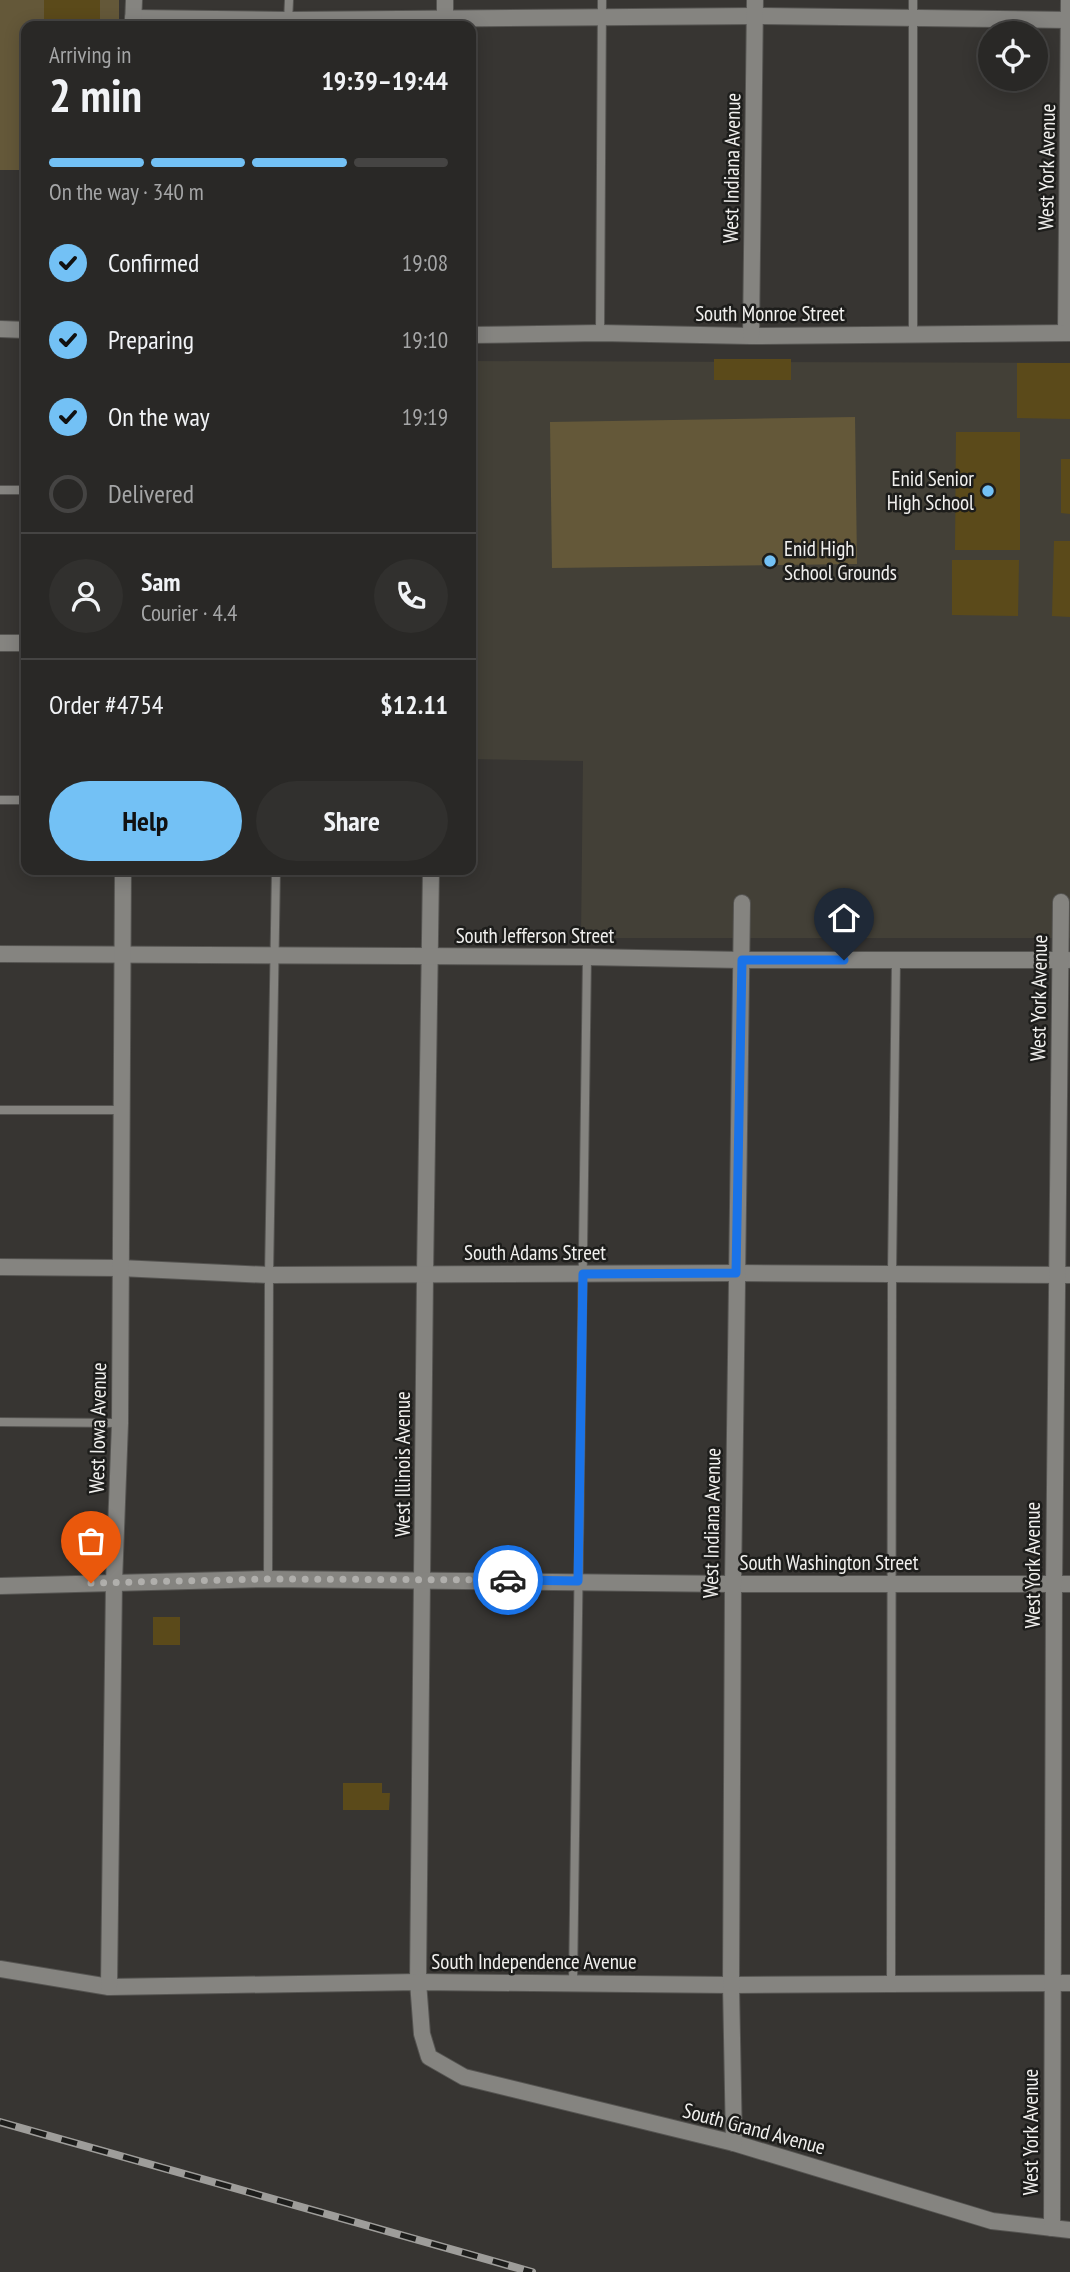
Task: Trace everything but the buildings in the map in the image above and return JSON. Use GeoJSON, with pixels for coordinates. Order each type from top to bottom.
{"type":"FeatureCollection","features":[{"type":"Feature","properties":{"kind":"street"},"geometry":{"type":"LineString","coordinates":[[133,21],[134,0]]}},
{"type":"Feature","properties":{"kind":"street"},"geometry":{"type":"LineString","coordinates":[[445,0],[445,21]]}},
{"type":"Feature","properties":{"kind":"street","name":"West York Avenue"},"geometry":{"type":"LineString","coordinates":[[1068,333],[1069,0]]}},
{"type":"Feature","properties":{"kind":"street"},"geometry":{"type":"LineString","coordinates":[[476,21],[755,8],[912,18],[1069,20]]}},
{"type":"Feature","properties":{"kind":"street","name":"West Indiana Avenue"},"geometry":{"type":"LineString","coordinates":[[751,336],[755,8]]}},
{"type":"Feature","properties":{"kind":"street"},"geometry":{"type":"LineString","coordinates":[[0,329],[21,330]]}},
{"type":"Feature","properties":{"kind":"street","name":"South Monroe Street"},"geometry":{"type":"LineString","coordinates":[[476,335],[1068,333]]}},
{"type":"Feature","properties":{"kind":"street"},"geometry":{"type":"LineString","coordinates":[[0,643],[21,643]]}},
{"type":"Feature","properties":{"kind":"street","name":"West Iowa Avenue"},"geometry":{"type":"LineString","coordinates":[[109,1987],[114,1582],[120,1423],[123,875]]}},
{"type":"Feature","properties":{"kind":"street","name":"West Illinois Avenue"},"geometry":{"type":"LineString","coordinates":[[429,2057],[422,2034],[418,1982],[432,875]]}},
{"type":"Feature","properties":{"kind":"street","name":"West York Avenue"},"geometry":{"type":"LineString","coordinates":[[1052,2228],[1052,1983],[1062,1584],[1065,960],[1061,902]]}},
{"type":"Feature","properties":{"kind":"street","name":"West Indiana Avenue"},"geometry":{"type":"LineString","coordinates":[[734,2143],[731,1984],[733,1584],[742,903]]}},
{"type":"Feature","properties":{"kind":"street","name":"South Jefferson Street"},"geometry":{"type":"LineString","coordinates":[[0,954],[1065,960]]}},
{"type":"Feature","properties":{"kind":"street","name":"South Adams Street"},"geometry":{"type":"LineString","coordinates":[[0,1267],[120,1268],[269,1275],[1063,1275]]}},
{"type":"Feature","properties":{"kind":"street","name":"South Washington Street"},"geometry":{"type":"LineString","coordinates":[[0,1586],[268,1579],[1062,1584]]}},
{"type":"Feature","properties":{"kind":"street","name":"South Independence Avenue"},"geometry":{"type":"LineString","coordinates":[[0,1969],[109,1987],[418,1982],[1070,1983]]}},
{"type":"Feature","properties":{"kind":"street","name":"South Grand Avenue"},"geometry":{"type":"LineString","coordinates":[[429,2057],[464,2077],[734,2143],[992,2221],[1070,2230]]}},
{"type":"Feature","properties":{"kind":"lane"},"geometry":{"type":"LineString","coordinates":[[288,21],[289,0]]}},
{"type":"Feature","properties":{"kind":"lane"},"geometry":{"type":"LineString","coordinates":[[600,333],[603,0]]}},
{"type":"Feature","properties":{"kind":"lane"},"geometry":{"type":"LineString","coordinates":[[913,0],[913,335]]}},
{"type":"Feature","properties":{"kind":"lane"},"geometry":{"type":"LineString","coordinates":[[0,490],[21,490]]}},
{"type":"Feature","properties":{"kind":"lane"},"geometry":{"type":"LineString","coordinates":[[0,800],[21,800]]}},
{"type":"Feature","properties":{"kind":"lane"},"geometry":{"type":"LineString","coordinates":[[268,1579],[269,1275],[276,875]]}},
{"type":"Feature","properties":{"kind":"lane"},"geometry":{"type":"LineString","coordinates":[[573,1983],[587,957]]}},
{"type":"Feature","properties":{"kind":"lane"},"geometry":{"type":"LineString","coordinates":[[891,1984],[892,1274],[896,961]]}},
{"type":"Feature","properties":{"kind":"lane"},"geometry":{"type":"LineString","coordinates":[[0,1110],[120,1110]]}},
{"type":"Feature","properties":{"kind":"lane"},"geometry":{"type":"LineString","coordinates":[[0,1422],[120,1423]]}},
{"type":"Feature","properties":{"kind":"shaded area"},"geometry":{"type":"Polygon","coordinates":[[[0,0],[119,0],[119,21],[21,21],[21,170],[0,170],[0,0]]]}},
{"type":"Feature","properties":{"kind":"shaded area","name":"Enid High School Grounds"},"geometry":{"type":"Polygon","coordinates":[[[476,361],[1070,363],[1070,938],[581,938],[583,761],[476,759],[476,361]]]}},
{"type":"Feature","properties":{"kind":"shaded area"},"geometry":{"type":"Polygon","coordinates":[[[855,417],[857,564],[552,568],[550,422],[855,417]]]}},
{"type":"Feature","properties":{"kind":"railway"},"geometry":{"type":"LineString","coordinates":[[0,2122],[532,2272]]}},
{"type":"Feature","properties":{"kind":"way so far"},"geometry":{"type":"LineString","coordinates":[[91,1583],[268,1579],[508,1580]]}},
{"type":"Feature","properties":{"kind":"place","name":"Enid Senior High School"},"geometry":{"type":"Point","coordinates":[988,491]}},
{"type":"Feature","properties":{"kind":"place","name":"Enid High School Grounds"},"geometry":{"type":"Point","coordinates":[770,561]}},
{"type":"Feature","properties":{"kind":"route"},"geometry":{"type":"LineString","coordinates":[[508,1580],[578,1581],[583,1274],[736,1273],[742,960],[844,960]]}}]}
